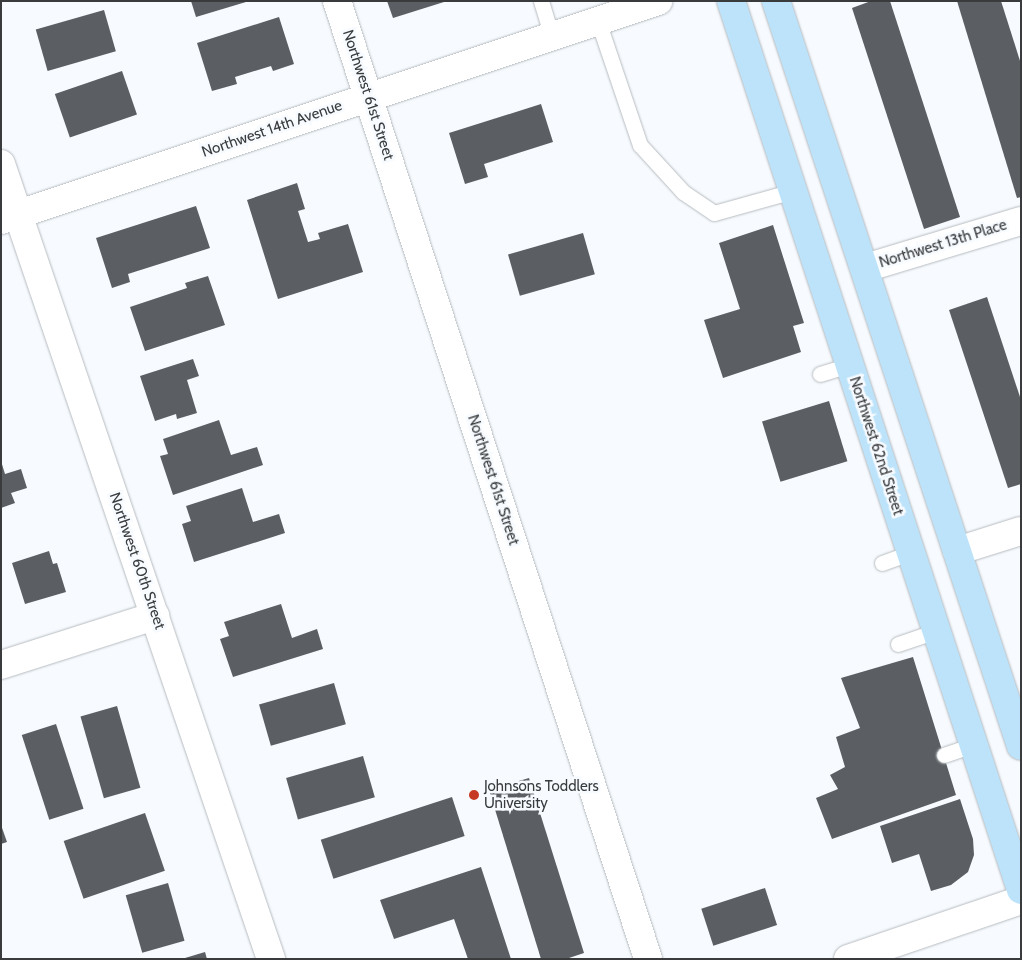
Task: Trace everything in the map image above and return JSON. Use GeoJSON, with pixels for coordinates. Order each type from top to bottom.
{"type":"FeatureCollection","features":[{"type":"Feature","properties":{"kind":"main road","name":"Northwest 62nd Street"},"geometry":{"type":"LineString","coordinates":[[731,1],[1021,890]]}},
{"type":"Feature","properties":{"kind":"main road"},"geometry":{"type":"LineString","coordinates":[[776,1],[1021,746]]}},
{"type":"Feature","properties":{"kind":"street","name":"Northwest 61st Street"},"geometry":{"type":"LineString","coordinates":[[338,1],[648,959]]}},
{"type":"Feature","properties":{"kind":"street","name":"Northwest 14th Avenue"},"geometry":{"type":"LineString","coordinates":[[9,217],[658,1]]}},
{"type":"Feature","properties":{"kind":"street","name":"Northwest 60th Street"},"geometry":{"type":"LineString","coordinates":[[1,164],[9,217],[155,616],[271,959]]}},
{"type":"Feature","properties":{"kind":"street","name":"Northwest 13th Place"},"geometry":{"type":"LineString","coordinates":[[865,268],[1021,221]]}},
{"type":"Feature","properties":{"kind":"street"},"geometry":{"type":"LineString","coordinates":[[957,550],[1021,531]]}},
{"type":"Feature","properties":{"kind":"street"},"geometry":{"type":"LineString","coordinates":[[1,665],[155,616]]}},
{"type":"Feature","properties":{"kind":"street"},"geometry":{"type":"LineString","coordinates":[[848,959],[1021,900]]}},
{"type":"Feature","properties":{"kind":"lane"},"geometry":{"type":"LineString","coordinates":[[541,1],[552,36]]}},
{"type":"Feature","properties":{"kind":"lane"},"geometry":{"type":"LineString","coordinates":[[598,21],[640,145],[683,192],[714,213],[793,191]]}},
{"type":"Feature","properties":{"kind":"lane"},"geometry":{"type":"LineString","coordinates":[[820,374],[849,365]]}},
{"type":"Feature","properties":{"kind":"lane"},"geometry":{"type":"LineString","coordinates":[[882,563],[910,553]]}},
{"type":"Feature","properties":{"kind":"lane"},"geometry":{"type":"LineString","coordinates":[[898,644],[936,631]]}},
{"type":"Feature","properties":{"kind":"lane"},"geometry":{"type":"LineString","coordinates":[[944,755],[973,745]]}},
{"type":"Feature","properties":{"kind":"building"},"geometry":{"type":"Polygon","coordinates":[[[191,1],[246,1],[246,2],[196,17],[191,1]]]}},
{"type":"Feature","properties":{"kind":"building"},"geometry":{"type":"Polygon","coordinates":[[[387,1],[444,1],[444,2],[393,18],[387,1]]]}},
{"type":"Feature","properties":{"kind":"building"},"geometry":{"type":"Polygon","coordinates":[[[871,1],[890,1],[960,217],[924,229],[852,8],[871,1]]]}},
{"type":"Feature","properties":{"kind":"building"},"geometry":{"type":"Polygon","coordinates":[[[957,1],[1001,1],[1021,64],[1021,197],[1017,198],[957,1]]]}},
{"type":"Feature","properties":{"kind":"building"},"geometry":{"type":"Polygon","coordinates":[[[104,10],[116,51],[48,71],[36,30],[104,10]]]}},
{"type":"Feature","properties":{"kind":"building"},"geometry":{"type":"Polygon","coordinates":[[[279,17],[294,64],[273,71],[271,66],[235,77],[237,84],[212,91],[197,43],[279,17]]]}},
{"type":"Feature","properties":{"kind":"building"},"geometry":{"type":"Polygon","coordinates":[[[122,71],[137,114],[70,138],[55,94],[122,71]]]}},
{"type":"Feature","properties":{"kind":"building"},"geometry":{"type":"Polygon","coordinates":[[[541,104],[553,142],[484,164],[488,177],[465,184],[449,133],[541,104]]]}},
{"type":"Feature","properties":{"kind":"building"},"geometry":{"type":"Polygon","coordinates":[[[297,183],[305,209],[298,211],[308,242],[320,239],[318,233],[348,224],[363,272],[278,299],[247,200],[297,183]]]}},
{"type":"Feature","properties":{"kind":"building"},"geometry":{"type":"Polygon","coordinates":[[[196,206],[210,248],[128,274],[130,282],[112,288],[96,238],[196,206]]]}},
{"type":"Feature","properties":{"kind":"building"},"geometry":{"type":"Polygon","coordinates":[[[773,225],[804,323],[793,326],[801,352],[723,378],[704,320],[740,309],[719,243],[773,225]]]}},
{"type":"Feature","properties":{"kind":"building"},"geometry":{"type":"Polygon","coordinates":[[[583,233],[595,274],[520,296],[508,254],[583,233]]]}},
{"type":"Feature","properties":{"kind":"building"},"geometry":{"type":"Polygon","coordinates":[[[208,276],[225,325],[145,351],[130,307],[187,288],[185,283],[208,276]]]}},
{"type":"Feature","properties":{"kind":"building"},"geometry":{"type":"Polygon","coordinates":[[[987,297],[1021,400],[1021,484],[1008,488],[949,310],[987,297]]]}},
{"type":"Feature","properties":{"kind":"building"},"geometry":{"type":"Polygon","coordinates":[[[193,359],[199,376],[187,380],[197,413],[177,419],[176,414],[155,421],[140,376],[193,359]]]}},
{"type":"Feature","properties":{"kind":"building"},"geometry":{"type":"Polygon","coordinates":[[[829,401],[847,461],[780,482],[762,421],[829,401]]]}},
{"type":"Feature","properties":{"kind":"building"},"geometry":{"type":"Polygon","coordinates":[[[219,420],[231,455],[257,447],[263,465],[173,495],[160,456],[168,454],[163,439],[219,420]]]}},
{"type":"Feature","properties":{"kind":"building"},"geometry":{"type":"Polygon","coordinates":[[[1,461],[5,474],[21,469],[27,488],[11,493],[15,503],[1,508],[1,461]]]}},
{"type":"Feature","properties":{"kind":"building"},"geometry":{"type":"Polygon","coordinates":[[[242,488],[253,522],[279,514],[285,533],[194,562],[182,524],[191,521],[186,506],[242,488]]]}},
{"type":"Feature","properties":{"kind":"building"},"geometry":{"type":"Polygon","coordinates":[[[49,551],[53,564],[57,563],[66,592],[25,604],[12,563],[49,551]]]}},
{"type":"Feature","properties":{"kind":"building"},"geometry":{"type":"Polygon","coordinates":[[[281,604],[292,638],[317,629],[323,649],[233,677],[220,639],[229,636],[224,622],[281,604]]]}},
{"type":"Feature","properties":{"kind":"building"},"geometry":{"type":"Polygon","coordinates":[[[913,657],[956,795],[832,839],[816,798],[838,789],[830,775],[845,767],[836,737],[860,728],[841,678],[913,657]]]}},
{"type":"Feature","properties":{"kind":"building"},"geometry":{"type":"Polygon","coordinates":[[[334,683],[346,724],[271,746],[259,704],[334,683]]]}},
{"type":"Feature","properties":{"kind":"building"},"geometry":{"type":"Polygon","coordinates":[[[117,706],[140,788],[104,798],[80,716],[117,706]]]}},
{"type":"Feature","properties":{"kind":"building"},"geometry":{"type":"Polygon","coordinates":[[[56,724],[84,809],[49,820],[22,735],[56,724]]]}},
{"type":"Feature","properties":{"kind":"building"},"geometry":{"type":"Polygon","coordinates":[[[363,756],[375,797],[298,819],[286,778],[363,756]]]}},
{"type":"Feature","properties":{"kind":"building"},"geometry":{"type":"Polygon","coordinates":[[[529,778],[584,953],[566,959],[541,959],[489,790],[529,778]]]}},
{"type":"Feature","properties":{"kind":"building"},"geometry":{"type":"Polygon","coordinates":[[[452,797],[465,836],[333,879],[321,840],[452,797]]]}},
{"type":"Feature","properties":{"kind":"building"},"geometry":{"type":"Polygon","coordinates":[[[960,799],[973,839],[974,855],[968,872],[951,885],[931,891],[919,854],[892,863],[880,826],[960,799]]]}},
{"type":"Feature","properties":{"kind":"building"},"geometry":{"type":"Polygon","coordinates":[[[145,813],[165,871],[84,899],[64,841],[145,813]]]}},
{"type":"Feature","properties":{"kind":"building"},"geometry":{"type":"Polygon","coordinates":[[[1,825],[7,842],[1,844],[1,825]]]}},
{"type":"Feature","properties":{"kind":"building"},"geometry":{"type":"Polygon","coordinates":[[[481,867],[511,959],[468,959],[454,919],[394,939],[380,900],[481,867]]]}},
{"type":"Feature","properties":{"kind":"building"},"geometry":{"type":"Polygon","coordinates":[[[168,883],[185,941],[142,953],[126,895],[168,883]]]}},
{"type":"Feature","properties":{"kind":"building"},"geometry":{"type":"Polygon","coordinates":[[[765,888],[777,925],[713,946],[701,909],[765,888]]]}},
{"type":"Feature","properties":{"kind":"building"},"geometry":{"type":"Polygon","coordinates":[[[205,952],[207,959],[185,959],[185,958],[205,952]]]}},
{"type":"Feature","properties":{"kind":"place","name":"Johnsons Toddlers University"},"geometry":{"type":"Point","coordinates":[474,795]}}]}
